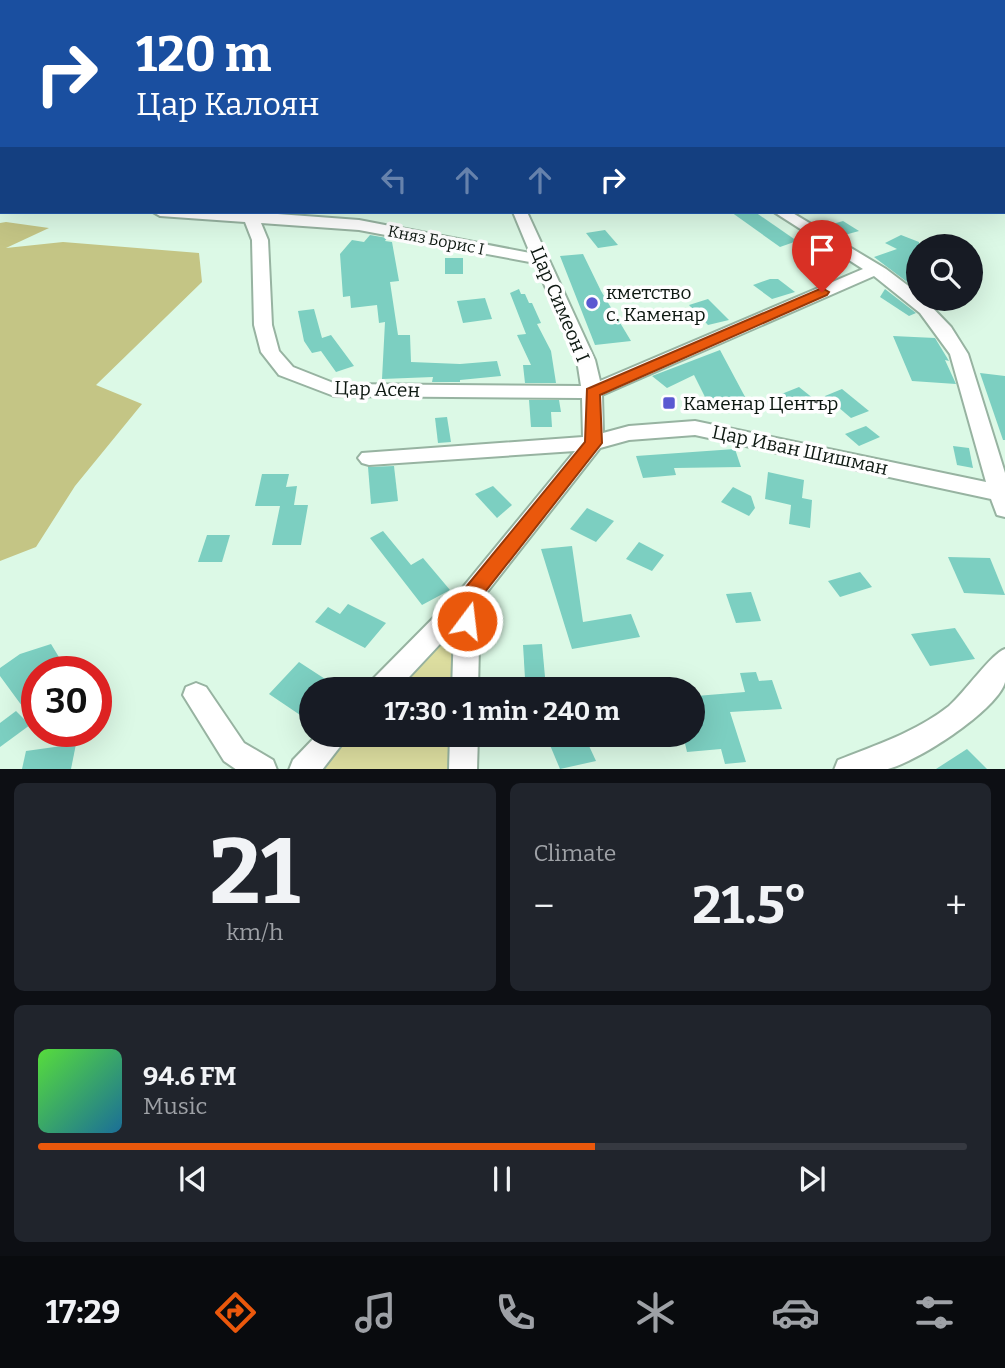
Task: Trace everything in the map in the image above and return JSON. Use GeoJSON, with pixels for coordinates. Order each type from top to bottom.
{"type":"FeatureCollection","features":[{"type":"Feature","properties":{"kind":"street","name":"Княз Борис I"},"geometry":{"type":"LineString","coordinates":[[196,214],[364,218],[543,260]]}},
{"type":"Feature","properties":{"kind":"street","name":"Цар Симеон I"},"geometry":{"type":"LineString","coordinates":[[521,214],[586,360],[592,392],[593,443]]}},
{"type":"Feature","properties":{"kind":"street"},"geometry":{"type":"LineString","coordinates":[[783,214],[907,293],[949,334],[959,355],[1003,498]]}},
{"type":"Feature","properties":{"kind":"street","name":"Цар Асен"},"geometry":{"type":"LineString","coordinates":[[251,217],[260,240],[265,339],[270,352],[286,372],[334,390],[592,392]]}},
{"type":"Feature","properties":{"kind":"street"},"geometry":{"type":"LineString","coordinates":[[592,392],[873,271]]}},
{"type":"Feature","properties":{"kind":"street","name":"Цар Иван Шишман"},"geometry":{"type":"LineString","coordinates":[[369,458],[593,443],[629,433],[695,428],[1003,498]]}},
{"type":"Feature","properties":{"kind":"street"},"geometry":{"type":"LineString","coordinates":[[392,677],[468,598],[593,443]]}},
{"type":"Feature","properties":{"kind":"street"},"geometry":{"type":"LineString","coordinates":[[465,677],[468,598]]}},
{"type":"Feature","properties":{"kind":"street"},"geometry":{"type":"LineString","coordinates":[[848,769],[895,753],[948,724],[990,687],[1005,660]]}},
{"type":"Feature","properties":{"kind":"street"},"geometry":{"type":"LineString","coordinates":[[196,695],[234,752],[263,769]]}},
{"type":"Feature","properties":{"kind":"street"},"geometry":{"type":"LineString","coordinates":[[303,769],[324,747]]}},
{"type":"Feature","properties":{"kind":"street"},"geometry":{"type":"LineString","coordinates":[[463,769],[464,747]]}},
{"type":"Feature","properties":{"kind":"green space"},"geometry":{"type":"Polygon","coordinates":[[[0,223],[49,228],[6,248],[63,242],[199,253],[202,282],[96,385],[142,404],[75,486],[36,547],[0,561],[0,223]]]}},
{"type":"Feature","properties":{"kind":"green space"},"geometry":{"type":"Polygon","coordinates":[[[454,627],[452,677],[406,677],[454,627]]]}},
{"type":"Feature","properties":{"kind":"green space"},"geometry":{"type":"Polygon","coordinates":[[[340,747],[449,747],[448,769],[321,769],[340,747]]]}},
{"type":"Feature","properties":{"kind":"building"},"geometry":{"type":"Polygon","coordinates":[[[734,214],[758,214],[797,241],[780,247],[734,214]]]}},
{"type":"Feature","properties":{"kind":"building"},"geometry":{"type":"Polygon","coordinates":[[[843,221],[859,231],[841,236],[826,226],[843,221]]]}},
{"type":"Feature","properties":{"kind":"building"},"geometry":{"type":"Polygon","coordinates":[[[605,230],[618,245],[598,248],[586,233],[605,230]]]}},
{"type":"Feature","properties":{"kind":"building"},"geometry":{"type":"Polygon","coordinates":[[[370,235],[387,238],[385,241],[392,242],[399,281],[390,282],[398,335],[410,335],[411,362],[460,364],[497,361],[501,376],[460,382],[432,382],[433,377],[382,379],[385,322],[379,323],[377,305],[351,308],[350,296],[343,297],[340,254],[352,240],[364,242],[370,235]]]}},
{"type":"Feature","properties":{"kind":"building"},"geometry":{"type":"Polygon","coordinates":[[[901,235],[906,237],[906,281],[874,257],[897,249],[885,243],[901,235]]]}},
{"type":"Feature","properties":{"kind":"building"},"geometry":{"type":"Polygon","coordinates":[[[583,254],[601,291],[631,341],[595,345],[560,256],[583,254]]]}},
{"type":"Feature","properties":{"kind":"building"},"geometry":{"type":"Polygon","coordinates":[[[445,258],[463,258],[463,274],[445,274],[445,258]]]}},
{"type":"Feature","properties":{"kind":"building"},"geometry":{"type":"Polygon","coordinates":[[[778,279],[795,292],[772,299],[753,285],[778,279]]]}},
{"type":"Feature","properties":{"kind":"building"},"geometry":{"type":"Polygon","coordinates":[[[519,289],[529,303],[532,303],[541,323],[537,324],[551,351],[556,383],[525,383],[523,365],[531,365],[517,335],[526,334],[510,293],[519,289]]]}},
{"type":"Feature","properties":{"kind":"building"},"geometry":{"type":"Polygon","coordinates":[[[885,289],[906,305],[906,311],[916,313],[909,316],[880,297],[885,289]]]}},
{"type":"Feature","properties":{"kind":"building"},"geometry":{"type":"Polygon","coordinates":[[[485,298],[492,319],[463,323],[457,301],[485,298]]]}},
{"type":"Feature","properties":{"kind":"building"},"geometry":{"type":"Polygon","coordinates":[[[708,299],[729,320],[708,325],[689,305],[708,299]]]}},
{"type":"Feature","properties":{"kind":"building"},"geometry":{"type":"Polygon","coordinates":[[[314,309],[322,338],[331,335],[354,366],[336,372],[321,351],[312,353],[304,341],[298,311],[314,309]]]}},
{"type":"Feature","properties":{"kind":"building"},"geometry":{"type":"Polygon","coordinates":[[[893,336],[935,338],[949,361],[945,360],[956,384],[912,381],[893,336]]]}},
{"type":"Feature","properties":{"kind":"building"},"geometry":{"type":"Polygon","coordinates":[[[720,350],[751,408],[719,411],[714,400],[707,401],[694,375],[667,388],[652,376],[720,350]]]}},
{"type":"Feature","properties":{"kind":"building"},"geometry":{"type":"Polygon","coordinates":[[[980,373],[1005,376],[1005,440],[1003,440],[980,373]]]}},
{"type":"Feature","properties":{"kind":"building"},"geometry":{"type":"Polygon","coordinates":[[[799,387],[814,399],[794,408],[779,395],[799,387]]]}},
{"type":"Feature","properties":{"kind":"building"},"geometry":{"type":"Polygon","coordinates":[[[842,389],[869,411],[851,418],[825,396],[842,389]]]}},
{"type":"Feature","properties":{"kind":"building"},"geometry":{"type":"Polygon","coordinates":[[[529,400],[559,400],[561,412],[551,412],[552,427],[531,427],[529,400]]]}},
{"type":"Feature","properties":{"kind":"building"},"geometry":{"type":"Polygon","coordinates":[[[447,417],[451,442],[438,443],[435,418],[447,417]]]}},
{"type":"Feature","properties":{"kind":"building"},"geometry":{"type":"Polygon","coordinates":[[[866,426],[880,437],[859,446],[845,434],[866,426]]]}},
{"type":"Feature","properties":{"kind":"building"},"geometry":{"type":"Polygon","coordinates":[[[953,446],[969,448],[973,468],[957,465],[953,446]]]}},
{"type":"Feature","properties":{"kind":"building"},"geometry":{"type":"Polygon","coordinates":[[[735,449],[741,467],[674,468],[676,475],[643,478],[636,456],[735,449]]]}},
{"type":"Feature","properties":{"kind":"building"},"geometry":{"type":"Polygon","coordinates":[[[394,466],[398,501],[371,504],[368,467],[394,466]]]}},
{"type":"Feature","properties":{"kind":"building"},"geometry":{"type":"Polygon","coordinates":[[[768,472],[804,480],[802,498],[812,500],[810,528],[789,524],[791,505],[765,499],[768,472]]]}},
{"type":"Feature","properties":{"kind":"building"},"geometry":{"type":"Polygon","coordinates":[[[262,474],[289,474],[286,487],[297,486],[294,505],[308,505],[301,545],[272,545],[280,506],[255,506],[262,474]]]}},
{"type":"Feature","properties":{"kind":"building"},"geometry":{"type":"Polygon","coordinates":[[[493,486],[512,505],[497,518],[475,494],[493,486]]]}},
{"type":"Feature","properties":{"kind":"building"},"geometry":{"type":"Polygon","coordinates":[[[733,487],[751,496],[755,508],[749,516],[721,502],[733,487]]]}},
{"type":"Feature","properties":{"kind":"building"},"geometry":{"type":"Polygon","coordinates":[[[587,508],[614,521],[596,542],[570,529],[587,508]]]}},
{"type":"Feature","properties":{"kind":"building"},"geometry":{"type":"Polygon","coordinates":[[[383,531],[411,565],[423,558],[450,590],[422,605],[370,538],[383,531]]]}},
{"type":"Feature","properties":{"kind":"building"},"geometry":{"type":"Polygon","coordinates":[[[207,535],[230,535],[222,562],[198,562],[207,535]]]}},
{"type":"Feature","properties":{"kind":"building"},"geometry":{"type":"Polygon","coordinates":[[[639,542],[664,555],[652,571],[626,559],[639,542]]]}},
{"type":"Feature","properties":{"kind":"building"},"geometry":{"type":"Polygon","coordinates":[[[572,546],[583,622],[631,614],[640,637],[572,649],[541,549],[572,546]]]}},
{"type":"Feature","properties":{"kind":"building"},"geometry":{"type":"Polygon","coordinates":[[[948,557],[990,558],[1005,595],[964,593],[948,557]]]}},
{"type":"Feature","properties":{"kind":"building"},"geometry":{"type":"Polygon","coordinates":[[[860,572],[872,587],[840,597],[828,581],[860,572]]]}},
{"type":"Feature","properties":{"kind":"building"},"geometry":{"type":"Polygon","coordinates":[[[751,592],[761,621],[736,623],[726,594],[751,592]]]}},
{"type":"Feature","properties":{"kind":"building"},"geometry":{"type":"Polygon","coordinates":[[[348,604],[386,623],[365,648],[315,622],[328,607],[340,614],[348,604]]]}},
{"type":"Feature","properties":{"kind":"building"},"geometry":{"type":"Polygon","coordinates":[[[955,628],[975,659],[930,666],[911,634],[955,628]]]}},
{"type":"Feature","properties":{"kind":"building"},"geometry":{"type":"Polygon","coordinates":[[[51,644],[58,656],[21,656],[21,705],[0,676],[0,668],[20,654],[51,644]]]}},
{"type":"Feature","properties":{"kind":"building"},"geometry":{"type":"Polygon","coordinates":[[[542,644],[545,677],[525,677],[523,645],[542,644]]]}},
{"type":"Feature","properties":{"kind":"building"},"geometry":{"type":"Polygon","coordinates":[[[299,662],[322,677],[299,677],[299,714],[269,694],[299,662]]]}},
{"type":"Feature","properties":{"kind":"building"},"geometry":{"type":"Polygon","coordinates":[[[756,672],[759,681],[772,680],[782,709],[730,712],[746,762],[725,764],[721,749],[687,752],[686,747],[705,747],[705,695],[745,692],[740,673],[756,672]]]}},
{"type":"Feature","properties":{"kind":"building"},"geometry":{"type":"Polygon","coordinates":[[[16,711],[21,716],[21,732],[0,747],[0,723],[16,711]]]}},
{"type":"Feature","properties":{"kind":"building"},"geometry":{"type":"Polygon","coordinates":[[[75,747],[71,769],[22,769],[26,751],[75,747]]]}},
{"type":"Feature","properties":{"kind":"building"},"geometry":{"type":"Polygon","coordinates":[[[551,747],[590,747],[596,761],[560,769],[551,747]]]}},
{"type":"Feature","properties":{"kind":"building"},"geometry":{"type":"Polygon","coordinates":[[[967,749],[987,769],[936,769],[967,749]]]}},
{"type":"Feature","properties":{"kind":"place","name":"кметство с. Каменар"},"geometry":{"type":"Point","coordinates":[592,303]}},
{"type":"Feature","properties":{"kind":"place","name":"Каменар Център"},"geometry":{"type":"Point","coordinates":[669,403]}},
{"type":"Feature","properties":{"kind":"route"},"geometry":{"type":"LineString","coordinates":[[467,621],[468,598],[593,443],[592,392],[822,292]]}}]}
